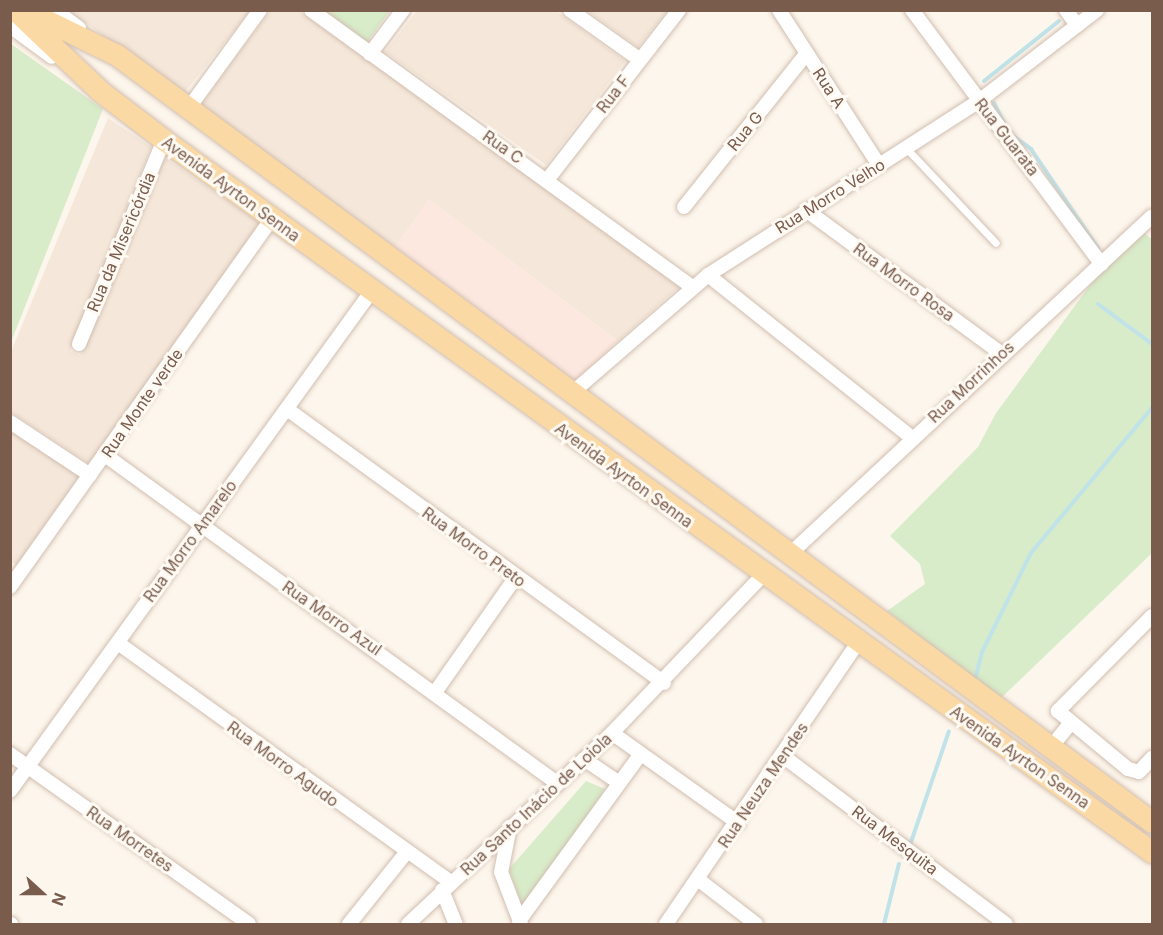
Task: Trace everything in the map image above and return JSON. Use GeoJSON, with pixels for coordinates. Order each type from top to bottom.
{"type":"FeatureCollection","features":[{"type":"Feature","properties":{"kind":"main road","name":"Avenida Ayrton Senna"},"geometry":{"type":"LineString","coordinates":[[15,10],[100,91],[164,140],[763,575],[1152,852]]}},
{"type":"Feature","properties":{"kind":"main road","name":"Avenida Ayrton Senna"},"geometry":{"type":"LineString","coordinates":[[25,10],[117,55],[572,393],[792,552],[1152,822]]}},
{"type":"Feature","properties":{"kind":"street","name":"Avenida Ayrton Senna"},"geometry":{"type":"LineString","coordinates":[[55,10],[117,55]]}},
{"type":"Feature","properties":{"kind":"street"},"geometry":{"type":"LineString","coordinates":[[188,109],[260,10]]}},
{"type":"Feature","properties":{"kind":"street","name":"Rua C"},"geometry":{"type":"LineString","coordinates":[[311,10],[548,178],[692,287]]}},
{"type":"Feature","properties":{"kind":"street"},"geometry":{"type":"LineString","coordinates":[[370,54],[403,10]]}},
{"type":"Feature","properties":{"kind":"street"},"geometry":{"type":"LineString","coordinates":[[570,10],[639,60]]}},
{"type":"Feature","properties":{"kind":"street","name":"Rua F"},"geometry":{"type":"LineString","coordinates":[[548,178],[679,10]]}},
{"type":"Feature","properties":{"kind":"street","name":"Rua A"},"geometry":{"type":"LineString","coordinates":[[779,10],[879,165]]}},
{"type":"Feature","properties":{"kind":"street","name":"Rua Guarata"},"geometry":{"type":"LineString","coordinates":[[912,10],[1101,264]]}},
{"type":"Feature","properties":{"kind":"street"},"geometry":{"type":"LineString","coordinates":[[1066,10],[1077,25]]}},
{"type":"Feature","properties":{"kind":"street","name":"Rua Morro Velho"},"geometry":{"type":"LineString","coordinates":[[572,393],[708,275],[979,101],[1097,10]]}},
{"type":"Feature","properties":{"kind":"street","name":"Avenida Ayrton Senna"},"geometry":{"type":"LineString","coordinates":[[10,26],[100,91]]}},
{"type":"Feature","properties":{"kind":"street","name":"Rua G"},"geometry":{"type":"LineString","coordinates":[[684,207],[806,54]]}},
{"type":"Feature","properties":{"kind":"street","name":"Rua da Misericórdia"},"geometry":{"type":"LineString","coordinates":[[79,344],[164,140]]}},
{"type":"Feature","properties":{"kind":"street","name":"Rua Morro Rosa"},"geometry":{"type":"LineString","coordinates":[[806,210],[1002,354]]}},
{"type":"Feature","properties":{"kind":"street","name":"Rua Morrinhos"},"geometry":{"type":"LineString","coordinates":[[792,552],[911,437],[1152,216]]}},
{"type":"Feature","properties":{"kind":"street","name":"Rua Monte verde"},"geometry":{"type":"LineString","coordinates":[[13,578],[105,455],[273,219]]}},
{"type":"Feature","properties":{"kind":"street"},"geometry":{"type":"LineString","coordinates":[[708,275],[911,437]]}},
{"type":"Feature","properties":{"kind":"street","name":"Rua Morro Amarelo"},"geometry":{"type":"LineString","coordinates":[[10,791],[118,643],[199,526],[371,292]]}},
{"type":"Feature","properties":{"kind":"street","name":"Rua Morro Preto"},"geometry":{"type":"LineString","coordinates":[[287,409],[515,578],[664,682]]}},
{"type":"Feature","properties":{"kind":"street"},"geometry":{"type":"LineString","coordinates":[[10,422],[90,475]]}},
{"type":"Feature","properties":{"kind":"street","name":"Rua Morro Azul"},"geometry":{"type":"LineString","coordinates":[[105,455],[199,526],[436,691],[557,783]]}},
{"type":"Feature","properties":{"kind":"street","name":"Rua Santo Inácio de Loiola"},"geometry":{"type":"LineString","coordinates":[[408,924],[446,886],[474,863],[612,734],[664,682],[763,575]]}},
{"type":"Feature","properties":{"kind":"street"},"geometry":{"type":"LineString","coordinates":[[436,691],[515,578]]}},
{"type":"Feature","properties":{"kind":"street"},"geometry":{"type":"LineString","coordinates":[[1152,616],[1059,705],[1069,725],[1134,772],[1152,758]]}},
{"type":"Feature","properties":{"kind":"street","name":"Rua Morro Agudo"},"geometry":{"type":"LineString","coordinates":[[118,643],[446,886]]}},
{"type":"Feature","properties":{"kind":"street","name":"Rua Neuza Mendes"},"geometry":{"type":"LineString","coordinates":[[666,924],[738,823],[858,643]]}},
{"type":"Feature","properties":{"kind":"street"},"geometry":{"type":"LineString","coordinates":[[1052,746],[1069,725]]}},
{"type":"Feature","properties":{"kind":"street"},"geometry":{"type":"LineString","coordinates":[[612,734],[738,823]]}},
{"type":"Feature","properties":{"kind":"street","name":"Rua Morretes"},"geometry":{"type":"LineString","coordinates":[[10,754],[249,924]]}},
{"type":"Feature","properties":{"kind":"street"},"geometry":{"type":"LineString","coordinates":[[520,923],[618,782],[640,755]]}},
{"type":"Feature","properties":{"kind":"street","name":"Rua Mesquita"},"geometry":{"type":"LineString","coordinates":[[783,756],[1006,924]]}},
{"type":"Feature","properties":{"kind":"street"},"geometry":{"type":"LineString","coordinates":[[584,759],[618,782]]}},
{"type":"Feature","properties":{"kind":"street"},"geometry":{"type":"LineString","coordinates":[[510,827],[501,872],[520,923]]}},
{"type":"Feature","properties":{"kind":"street"},"geometry":{"type":"LineString","coordinates":[[349,924],[405,854]]}},
{"type":"Feature","properties":{"kind":"street"},"geometry":{"type":"LineString","coordinates":[[474,863],[501,872]]}},
{"type":"Feature","properties":{"kind":"street"},"geometry":{"type":"LineString","coordinates":[[699,880],[756,924]]}},
{"type":"Feature","properties":{"kind":"street"},"geometry":{"type":"LineString","coordinates":[[446,886],[456,924]]}},
{"type":"Feature","properties":{"kind":"lane"},"geometry":{"type":"LineString","coordinates":[[907,149],[996,243]]}},
{"type":"Feature","properties":{"kind":"shaded area"},"geometry":{"type":"Polygon","coordinates":[[[69,11],[250,11],[184,93],[69,11]]]}},
{"type":"Feature","properties":{"kind":"shaded area"},"geometry":{"type":"Polygon","coordinates":[[[270,11],[299,11],[680,286],[618,341],[429,200],[395,247],[200,106],[270,11]]]}},
{"type":"Feature","properties":{"kind":"shaded area"},"geometry":{"type":"Polygon","coordinates":[[[417,11],[556,11],[625,61],[546,165],[385,52],[417,11]]]}},
{"type":"Feature","properties":{"kind":"shaded area"},"geometry":{"type":"Polygon","coordinates":[[[588,11],[667,11],[638,47],[588,11]]]}},
{"type":"Feature","properties":{"kind":"shaded area"},"geometry":{"type":"Polygon","coordinates":[[[108,118],[151,147],[70,351],[80,355],[165,158],[260,223],[90,464],[11,412],[10,354],[108,118]]]}},
{"type":"Feature","properties":{"kind":"shaded area"},"geometry":{"type":"Polygon","coordinates":[[[429,200],[618,341],[576,382],[395,247],[429,200]]]}},
{"type":"Feature","properties":{"kind":"shaded area"},"geometry":{"type":"Polygon","coordinates":[[[10,430],[79,476],[17,565],[10,561],[10,430]]]}},
{"type":"Feature","properties":{"kind":"green space"},"geometry":{"type":"Polygon","coordinates":[[[318,11],[390,11],[365,45],[318,11]]]}},
{"type":"Feature","properties":{"kind":"green space"},"geometry":{"type":"Polygon","coordinates":[[[11,44],[103,109],[11,342],[11,44]]]}},
{"type":"Feature","properties":{"kind":"green space"},"geometry":{"type":"Polygon","coordinates":[[[1143,232],[1152,239],[1152,553],[1000,699],[887,611],[925,584],[920,564],[890,536],[978,447],[996,413],[1094,280],[1143,232]]]}},
{"type":"Feature","properties":{"kind":"green space"},"geometry":{"type":"Polygon","coordinates":[[[586,781],[605,789],[524,911],[509,869],[586,781]]]}},
{"type":"Feature","properties":{"kind":"waterway"},"geometry":{"type":"LineString","coordinates":[[984,81],[1059,21]]}},
{"type":"Feature","properties":{"kind":"waterway"},"geometry":{"type":"LineString","coordinates":[[994,103],[1006,127]]}},
{"type":"Feature","properties":{"kind":"waterway"},"geometry":{"type":"LineString","coordinates":[[1012,135],[1031,149],[1098,248]]}},
{"type":"Feature","properties":{"kind":"waterway"},"geometry":{"type":"LineString","coordinates":[[1098,304],[1152,344]]}},
{"type":"Feature","properties":{"kind":"waterway"},"geometry":{"type":"LineString","coordinates":[[976,676],[982,652],[1031,553],[1152,408]]}},
{"type":"Feature","properties":{"kind":"waterway"},"geometry":{"type":"LineString","coordinates":[[910,845],[949,731]]}},
{"type":"Feature","properties":{"kind":"waterway"},"geometry":{"type":"LineString","coordinates":[[884,924],[899,864]]}}]}
